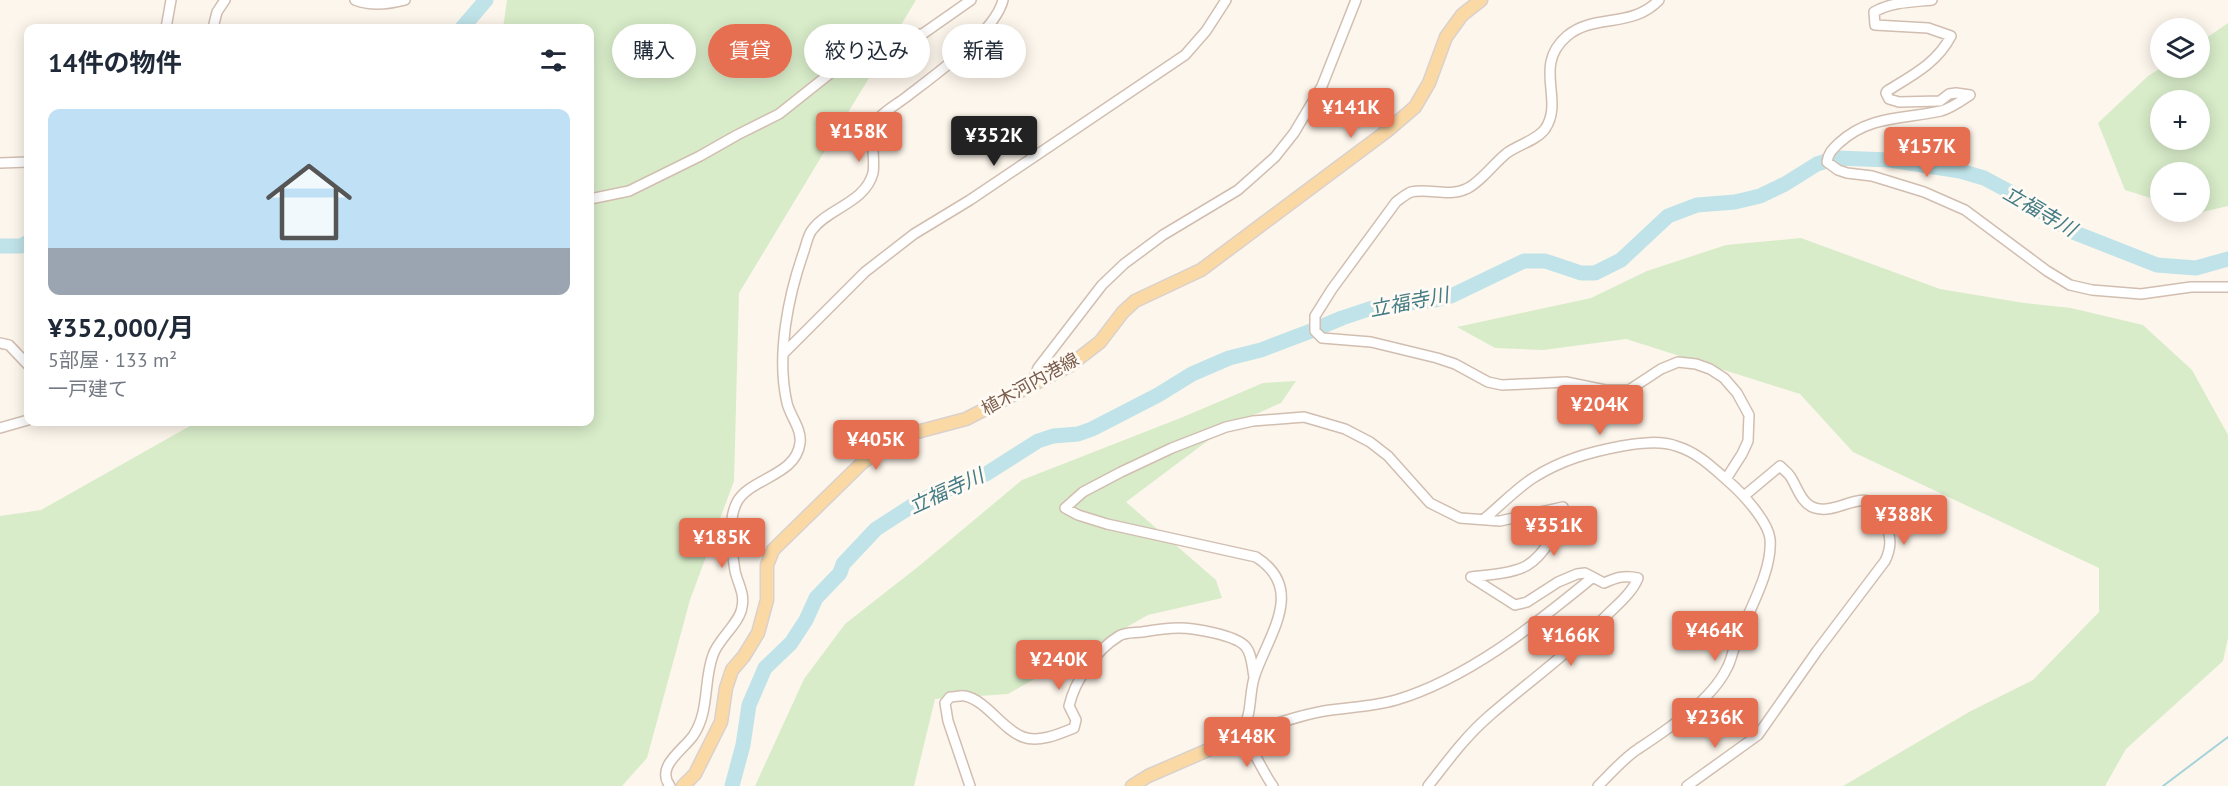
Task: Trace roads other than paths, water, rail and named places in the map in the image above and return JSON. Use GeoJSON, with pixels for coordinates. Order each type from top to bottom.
{"type":"FeatureCollection","features":[{"type":"Feature","properties":{"kind":"main road","name":"植木河内港線"},"geometry":{"type":"LineString","coordinates":[[683,786],[695,774],[721,722],[726,688],[732,670],[758,633],[767,600],[767,565],[773,550],[863,462],[890,444],[917,432],[966,419],[1070,366],[1100,342],[1123,312],[1135,301],[1201,270],[1387,131],[1415,107],[1429,82],[1446,37],[1462,15],[1481,0]]}},
{"type":"Feature","properties":{"kind":"main road"},"geometry":{"type":"LineString","coordinates":[[1132,786],[1148,776],[1245,734]]}},
{"type":"Feature","properties":{"kind":"street"},"geometry":{"type":"LineString","coordinates":[[167,24],[171,0]]}},
{"type":"Feature","properties":{"kind":"street"},"geometry":{"type":"LineString","coordinates":[[214,24],[217,12],[225,0]]}},
{"type":"Feature","properties":{"kind":"street"},"geometry":{"type":"LineString","coordinates":[[355,0],[392,3],[405,0]]}},
{"type":"Feature","properties":{"kind":"street"},"geometry":{"type":"LineString","coordinates":[[594,198],[629,191],[700,156],[779,114],[847,60],[863,52],[924,33],[971,0]]}},
{"type":"Feature","properties":{"kind":"street"},"geometry":{"type":"LineString","coordinates":[[670,786],[667,782],[666,770],[672,759],[694,735],[703,716],[713,653],[742,609],[741,586],[736,574],[731,523],[737,501],[749,490],[790,464],[800,445],[800,435],[787,404],[784,381],[785,315],[796,273],[812,230],[858,196],[867,184],[873,173],[873,135],[877,119],[934,75],[978,36],[998,14],[1004,0]]}},
{"type":"Feature","properties":{"kind":"street"},"geometry":{"type":"LineString","coordinates":[[784,353],[865,272],[914,234],[970,201],[1185,55],[1206,31],[1226,0]]}},
{"type":"Feature","properties":{"kind":"street"},"geometry":{"type":"LineString","coordinates":[[1031,386],[1038,368],[1102,285],[1124,264],[1164,235],[1238,190],[1275,157],[1294,133],[1322,86],[1356,0]]}},
{"type":"Feature","properties":{"kind":"street"},"geometry":{"type":"LineString","coordinates":[[1659,0],[1650,9],[1636,17],[1579,28],[1567,36],[1557,47],[1550,63],[1548,75],[1552,97],[1551,117],[1544,131],[1508,153],[1467,189],[1454,192],[1411,192],[1396,202],[1315,316],[1315,331],[1322,338],[1371,342],[1437,358],[1455,364],[1488,382],[1502,385],[1566,382],[1605,390],[1629,390],[1661,369],[1678,362],[1696,364],[1710,369],[1724,378],[1737,393],[1749,416],[1748,441],[1726,479]]}},
{"type":"Feature","properties":{"kind":"street"},"geometry":{"type":"LineString","coordinates":[[1932,0],[1897,4],[1874,12],[1875,25],[1928,28],[1951,36],[1944,51],[1932,63],[1887,90],[1886,93],[1889,99],[1899,102],[1940,101],[1949,94],[1956,93],[1970,95],[1942,111],[1908,115],[1868,124],[1847,136],[1828,154],[1827,162],[1838,170],[1872,176],[1924,192],[1965,210],[2047,271],[2070,285],[2092,290],[2141,294],[2191,287],[2228,287]]}},
{"type":"Feature","properties":{"kind":"street"},"geometry":{"type":"LineString","coordinates":[[0,163],[24,162]]}},
{"type":"Feature","properties":{"kind":"street"},"geometry":{"type":"LineString","coordinates":[[0,343],[9,345],[24,361]]}},
{"type":"Feature","properties":{"kind":"street"},"geometry":{"type":"LineString","coordinates":[[1273,786],[1266,778],[1245,734],[1254,677],[1278,619],[1281,604],[1278,578],[1267,564],[1256,557],[1107,524],[1078,516],[1065,507],[1083,492],[1121,472],[1215,431],[1253,421],[1304,417],[1345,429],[1370,442],[1388,456],[1430,503],[1460,518],[1500,521],[1563,507],[1556,529],[1542,551],[1527,565],[1510,571],[1471,577],[1515,605],[1527,602],[1558,582],[1576,574],[1585,573],[1605,583],[1617,577],[1638,578],[1636,585],[1622,601],[1579,643],[1468,736],[1428,786]]}},
{"type":"Feature","properties":{"kind":"street"},"geometry":{"type":"LineString","coordinates":[[0,428],[24,421]]}},
{"type":"Feature","properties":{"kind":"street"},"geometry":{"type":"LineString","coordinates":[[1484,519],[1532,479],[1572,458],[1634,444],[1665,443],[1681,447],[1706,461],[1744,496],[1764,524],[1770,537],[1770,555],[1728,666],[1717,686],[1662,735],[1638,748],[1598,786]]}},
{"type":"Feature","properties":{"kind":"street"},"geometry":{"type":"LineString","coordinates":[[1687,786],[1758,735],[1817,651],[1885,561],[1891,549],[1890,535],[1884,518],[1874,504],[1867,500],[1859,500],[1834,508],[1815,508],[1806,503],[1790,476],[1780,466],[1744,496]]}},
{"type":"Feature","properties":{"kind":"street"},"geometry":{"type":"LineString","coordinates":[[1245,734],[1323,711],[1395,700],[1424,690],[1506,645],[1593,577]]}},
{"type":"Feature","properties":{"kind":"street"},"geometry":{"type":"LineString","coordinates":[[970,786],[948,721],[945,703],[950,697],[965,696],[976,702],[1024,738],[1038,739],[1055,735],[1074,728],[1076,720],[1068,706],[1071,696],[1082,676],[1099,654],[1121,634],[1160,629],[1181,628],[1233,638],[1245,646],[1250,654],[1254,677]]}},
{"type":"Feature","properties":{"kind":"waterway"},"geometry":{"type":"LineString","coordinates":[[465,24],[486,0]]}},
{"type":"Feature","properties":{"kind":"waterway","name":"立福寺川"},"geometry":{"type":"LineString","coordinates":[[732,786],[743,745],[749,705],[765,668],[791,643],[806,620],[816,598],[840,573],[843,564],[876,529],[921,500],[986,474],[1038,441],[1053,436],[1078,434],[1092,429],[1158,395],[1192,374],[1229,358],[1261,350],[1342,318],[1375,307],[1451,296],[1524,261],[1545,261],[1581,273],[1595,273],[1621,260],[1668,216],[1697,205],[1735,202],[1760,196],[1817,164],[1836,158],[1890,160],[1960,171],[1984,178],[2014,194],[2073,232],[2157,265],[2196,268],[2228,259]]}},
{"type":"Feature","properties":{"kind":"waterway"},"geometry":{"type":"LineString","coordinates":[[0,246],[24,244]]}},
{"type":"Feature","properties":{"kind":"waterway"},"geometry":{"type":"LineString","coordinates":[[2163,786],[2228,737]]}}]}
